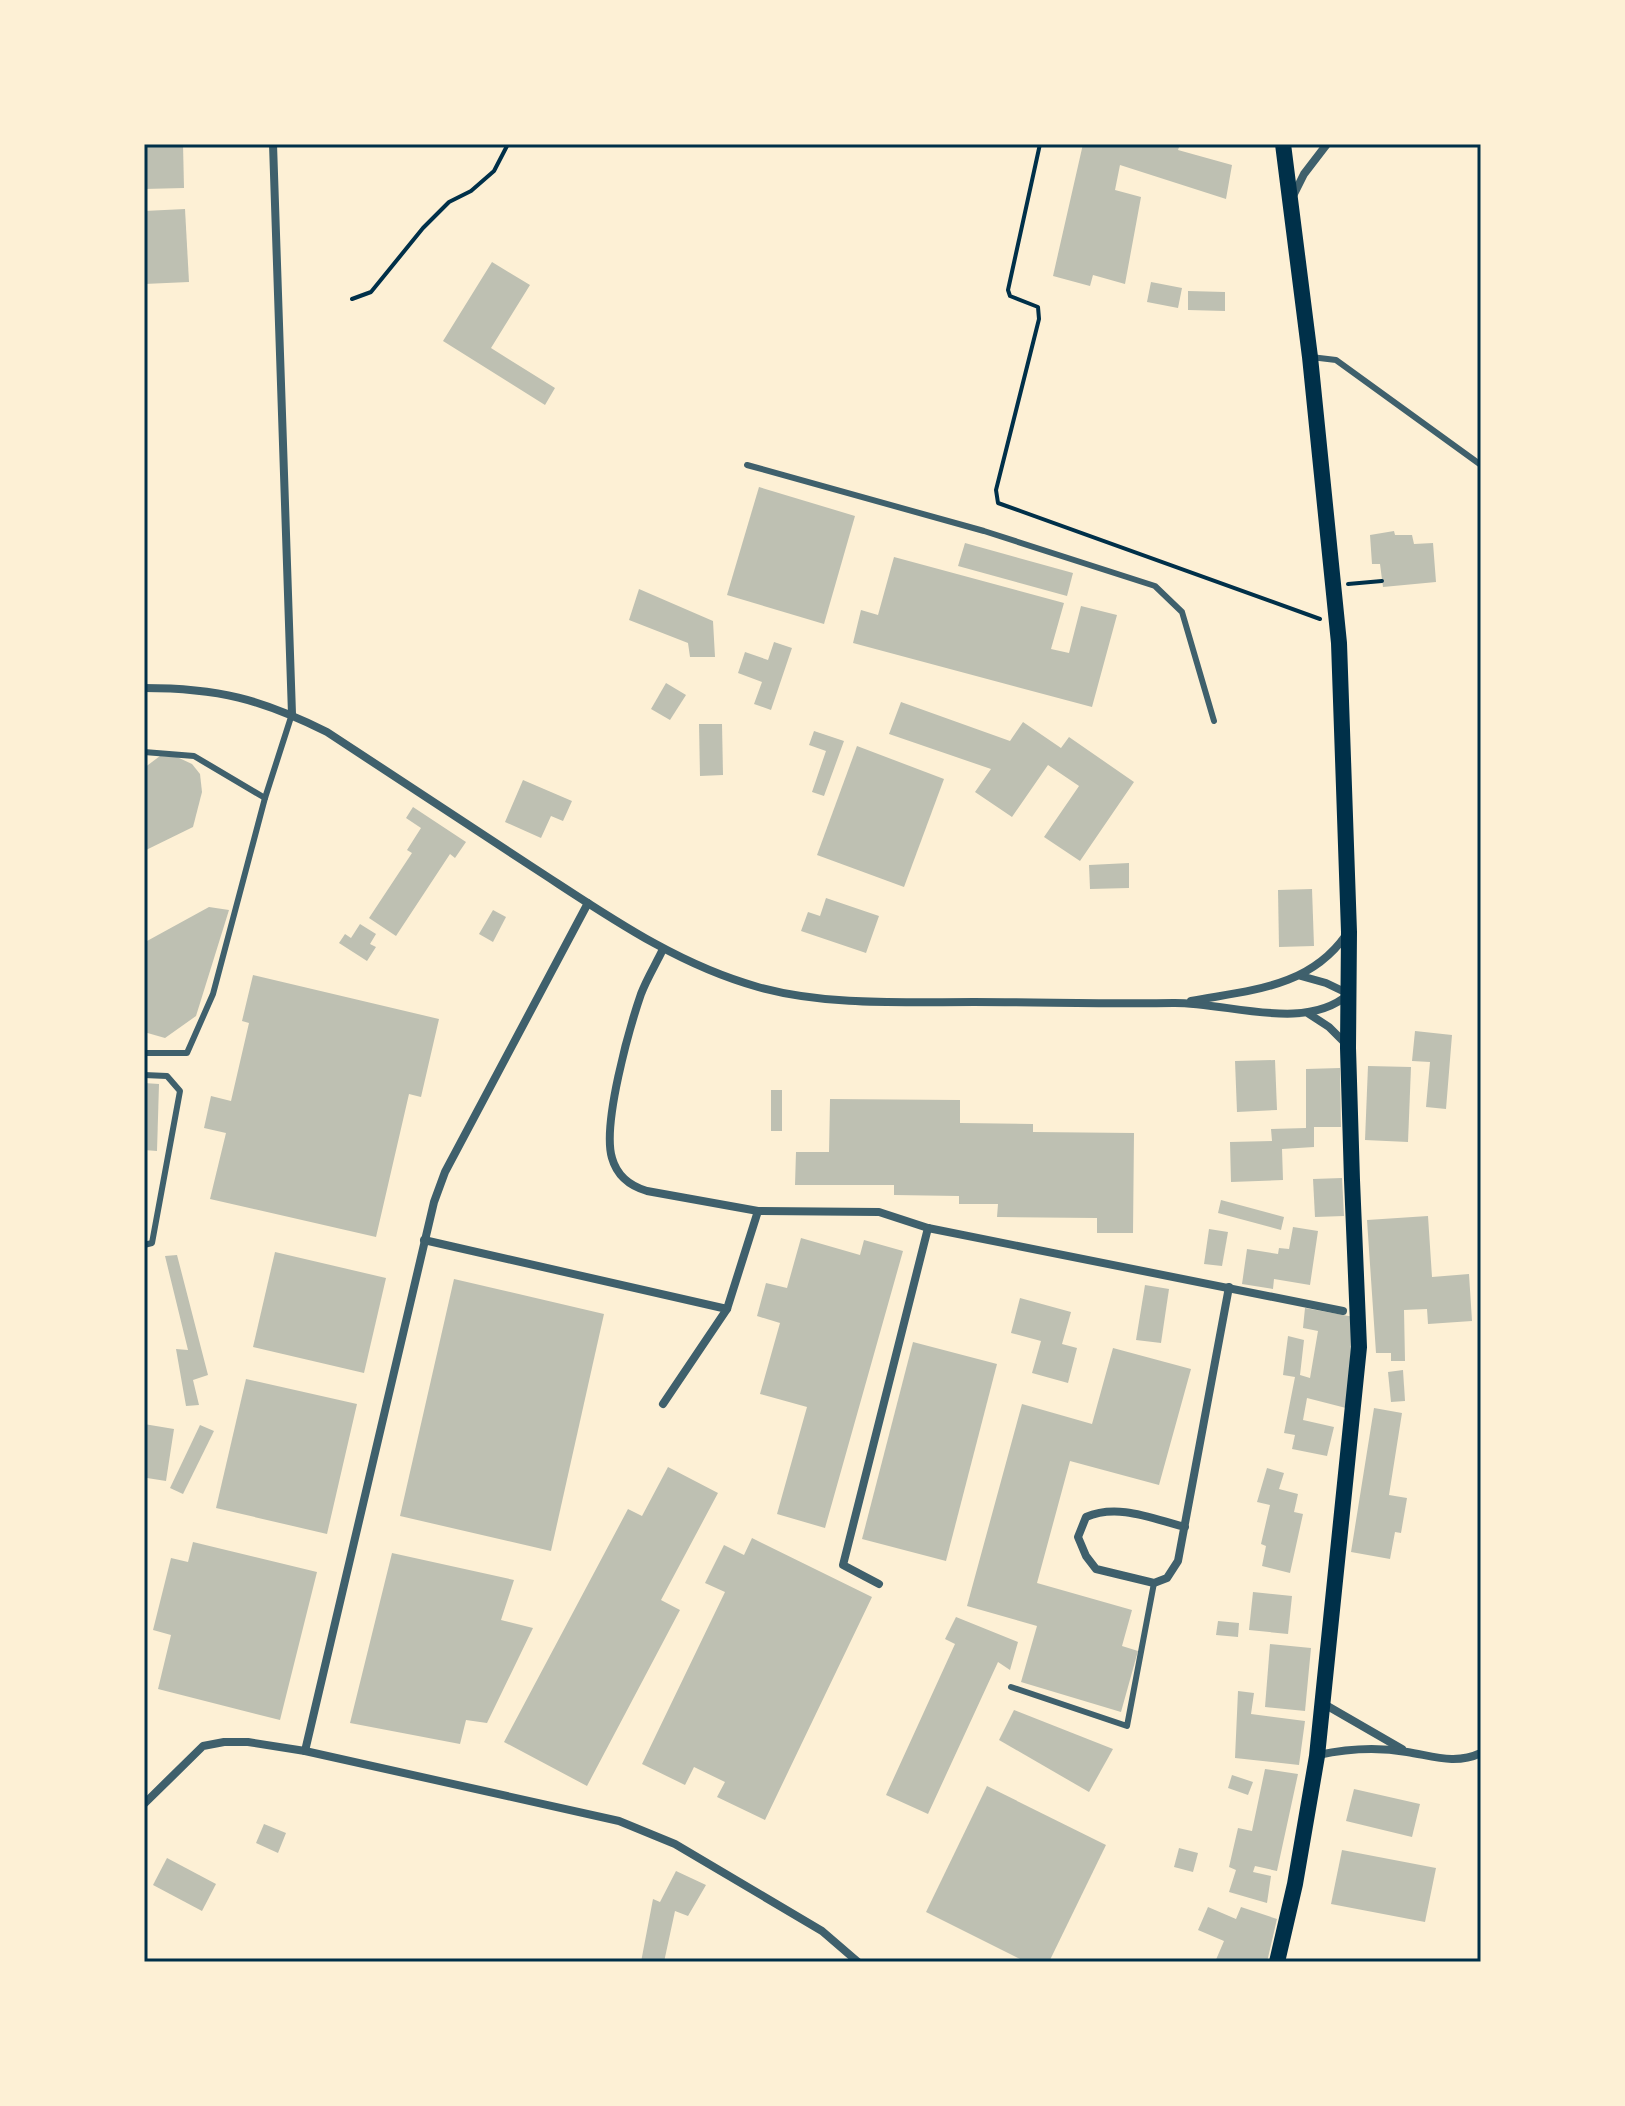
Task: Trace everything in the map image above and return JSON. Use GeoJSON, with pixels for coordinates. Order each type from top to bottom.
{"type":"FeatureCollection","features":[{"type":"Feature","properties":{"kind":"main road"},"geometry":{"type":"LineString","coordinates":[[1277,1962],[1295,1884],[1324,1704],[1359,1347],[1338,625],[1310,357],[1283,144]]}},
{"type":"Feature","properties":{"kind":"street"},"geometry":{"type":"LineString","coordinates":[[273,144],[292,714]]}},
{"type":"Feature","properties":{"kind":"street"},"geometry":{"type":"LineString","coordinates":[[1291,200],[1304,174],[1327,144]]}},
{"type":"Feature","properties":{"kind":"street"},"geometry":{"type":"LineString","coordinates":[[144,688],[213,692],[251,699],[292,714],[327,732],[663,949],[711,971],[757,987],[809,997],[901,1002],[1183,1003],[1309,1014],[1349,994],[1301,976]]}},
{"type":"Feature","properties":{"kind":"street"},"geometry":{"type":"LineString","coordinates":[[305,1751],[424,1240],[445,1172],[588,903]]}},
{"type":"Feature","properties":{"kind":"street"},"geometry":{"type":"LineString","coordinates":[[1183,1003],[1301,976],[1331,955],[1349,932]]}},
{"type":"Feature","properties":{"kind":"street"},"geometry":{"type":"LineString","coordinates":[[663,949],[641,994],[609,1135],[612,1160],[627,1181],[647,1191],[758,1211],[879,1212],[928,1228],[1343,1311]]}},
{"type":"Feature","properties":{"kind":"street"},"geometry":{"type":"LineString","coordinates":[[1309,1014],[1329,1027],[1348,1048]]}},
{"type":"Feature","properties":{"kind":"street"},"geometry":{"type":"LineString","coordinates":[[663,1404],[727,1309],[758,1211]]}},
{"type":"Feature","properties":{"kind":"street"},"geometry":{"type":"LineString","coordinates":[[879,1584],[843,1565],[928,1228]]}},
{"type":"Feature","properties":{"kind":"street"},"geometry":{"type":"LineString","coordinates":[[424,1240],[727,1309]]}},
{"type":"Feature","properties":{"kind":"street"},"geometry":{"type":"LineString","coordinates":[[1185,1527],[1102,1510],[1086,1517],[1078,1537],[1096,1569],[1154,1583],[1167,1578],[1178,1561],[1185,1527],[1229,1287]]}},
{"type":"Feature","properties":{"kind":"street"},"geometry":{"type":"LineString","coordinates":[[1324,1704],[1406,1752]]}},
{"type":"Feature","properties":{"kind":"street"},"geometry":{"type":"LineString","coordinates":[[146,1803],[203,1746],[248,1742],[305,1751],[619,1821],[675,1844],[822,1931],[858,1962]]}},
{"type":"Feature","properties":{"kind":"street"},"geometry":{"type":"LineString","coordinates":[[1317,1756],[1349,1750],[1406,1752],[1443,1760],[1463,1759],[1481,1753]]}},
{"type":"Feature","properties":{"kind":"lane"},"geometry":{"type":"LineString","coordinates":[[1310,357],[1336,360],[1481,465]]}},
{"type":"Feature","properties":{"kind":"lane"},"geometry":{"type":"LineString","coordinates":[[747,465],[984,531],[1155,586],[1182,612],[1214,721]]}},
{"type":"Feature","properties":{"kind":"lane"},"geometry":{"type":"LineString","coordinates":[[144,1053],[187,1053],[213,994],[265,798],[292,714]]}},
{"type":"Feature","properties":{"kind":"lane"},"geometry":{"type":"LineString","coordinates":[[144,752],[194,756],[265,798]]}},
{"type":"Feature","properties":{"kind":"lane"},"geometry":{"type":"LineString","coordinates":[[144,1075],[167,1076],[180,1091],[152,1243],[144,1245]]}},
{"type":"Feature","properties":{"kind":"lane"},"geometry":{"type":"LineString","coordinates":[[1011,1687],[1127,1726],[1154,1583]]}},
{"type":"Feature","properties":{"kind":"path"},"geometry":{"type":"LineString","coordinates":[[352,299],[371,292],[423,228],[449,202],[471,191],[494,171],[508,144]]}},
{"type":"Feature","properties":{"kind":"path"},"geometry":{"type":"LineString","coordinates":[[1040,144],[1008,290],[1010,296],[1038,307],[1039,319],[996,490],[998,503],[1338,625]]}},
{"type":"Feature","properties":{"kind":"path"},"geometry":{"type":"LineString","coordinates":[[1333,586],[1382,581]]}},
{"type":"Feature","properties":{"kind":"building"},"geometry":{"type":"Polygon","coordinates":[[[144,144],[183,144],[184,188],[144,189],[144,144]]]}},
{"type":"Feature","properties":{"kind":"building"},"geometry":{"type":"Polygon","coordinates":[[[1083,144],[1180,144],[1178,150],[1232,165],[1226,199],[1120,165],[1115,190],[1141,197],[1125,284],[1093,275],[1090,286],[1053,276],[1083,144]]]}},
{"type":"Feature","properties":{"kind":"building"},"geometry":{"type":"Polygon","coordinates":[[[185,209],[189,282],[144,284],[144,211],[185,209]]]}},
{"type":"Feature","properties":{"kind":"building"},"geometry":{"type":"Polygon","coordinates":[[[492,262],[530,285],[491,348],[555,388],[545,405],[443,341],[492,262]]]}},
{"type":"Feature","properties":{"kind":"building"},"geometry":{"type":"Polygon","coordinates":[[[1151,282],[1182,288],[1178,308],[1147,302],[1151,282]]]}},
{"type":"Feature","properties":{"kind":"building"},"geometry":{"type":"Polygon","coordinates":[[[1188,291],[1225,292],[1225,311],[1188,310],[1188,291]]]}},
{"type":"Feature","properties":{"kind":"building"},"geometry":{"type":"Polygon","coordinates":[[[759,487],[855,516],[824,624],[727,595],[759,487]]]}},
{"type":"Feature","properties":{"kind":"building"},"geometry":{"type":"Polygon","coordinates":[[[1394,531],[1395,535],[1412,535],[1414,544],[1433,543],[1436,582],[1383,587],[1380,564],[1372,564],[1370,535],[1394,531]]]}},
{"type":"Feature","properties":{"kind":"building"},"geometry":{"type":"Polygon","coordinates":[[[965,543],[1073,573],[1067,596],[958,566],[965,543]]]}},
{"type":"Feature","properties":{"kind":"building"},"geometry":{"type":"Polygon","coordinates":[[[894,557],[1064,603],[1051,649],[1069,653],[1081,606],[1117,615],[1092,707],[853,643],[861,610],[878,615],[894,557]]]}},
{"type":"Feature","properties":{"kind":"building"},"geometry":{"type":"Polygon","coordinates":[[[639,589],[713,621],[715,657],[690,657],[688,643],[629,620],[639,589]]]}},
{"type":"Feature","properties":{"kind":"building"},"geometry":{"type":"Polygon","coordinates":[[[774,642],[792,648],[771,710],[754,704],[762,682],[738,673],[745,652],[768,660],[774,642]]]}},
{"type":"Feature","properties":{"kind":"building"},"geometry":{"type":"Polygon","coordinates":[[[666,683],[686,695],[670,720],[651,709],[666,683]]]}},
{"type":"Feature","properties":{"kind":"building"},"geometry":{"type":"Polygon","coordinates":[[[901,702],[1010,741],[1023,722],[1061,748],[1069,737],[1134,782],[1080,861],[1044,837],[1079,786],[1048,765],[1012,817],[975,792],[991,769],[889,734],[901,702]]]}},
{"type":"Feature","properties":{"kind":"building"},"geometry":{"type":"Polygon","coordinates":[[[699,724],[722,724],[723,775],[700,776],[699,724]]]}},
{"type":"Feature","properties":{"kind":"building"},"geometry":{"type":"Polygon","coordinates":[[[814,731],[844,741],[824,796],[812,792],[826,751],[809,745],[814,731]]]}},
{"type":"Feature","properties":{"kind":"building"},"geometry":{"type":"Polygon","coordinates":[[[857,746],[944,779],[904,887],[817,855],[857,746]]]}},
{"type":"Feature","properties":{"kind":"building"},"geometry":{"type":"Polygon","coordinates":[[[160,756],[177,757],[192,764],[200,774],[202,792],[193,827],[144,851],[144,768],[160,756]]]}},
{"type":"Feature","properties":{"kind":"building"},"geometry":{"type":"Polygon","coordinates":[[[523,780],[572,801],[563,821],[551,816],[541,838],[505,822],[523,780]]]}},
{"type":"Feature","properties":{"kind":"building"},"geometry":{"type":"Polygon","coordinates":[[[413,807],[466,842],[455,858],[450,854],[396,936],[369,918],[412,853],[407,850],[421,828],[406,818],[413,807]]]}},
{"type":"Feature","properties":{"kind":"building"},"geometry":{"type":"Polygon","coordinates":[[[1129,863],[1129,888],[1090,889],[1089,865],[1129,863]]]}},
{"type":"Feature","properties":{"kind":"building"},"geometry":{"type":"Polygon","coordinates":[[[1312,889],[1314,946],[1279,947],[1278,890],[1312,889]]]}},
{"type":"Feature","properties":{"kind":"building"},"geometry":{"type":"Polygon","coordinates":[[[826,898],[879,916],[866,953],[801,931],[808,912],[820,916],[826,898]]]}},
{"type":"Feature","properties":{"kind":"building"},"geometry":{"type":"Polygon","coordinates":[[[209,907],[229,910],[196,1016],[165,1038],[144,1032],[144,941],[209,907]]]}},
{"type":"Feature","properties":{"kind":"building"},"geometry":{"type":"Polygon","coordinates":[[[493,910],[506,917],[493,942],[479,934],[493,910]]]}},
{"type":"Feature","properties":{"kind":"building"},"geometry":{"type":"Polygon","coordinates":[[[360,924],[376,934],[370,944],[376,947],[367,961],[339,943],[345,934],[351,938],[360,924]]]}},
{"type":"Feature","properties":{"kind":"building"},"geometry":{"type":"Polygon","coordinates":[[[253,975],[439,1019],[421,1097],[409,1094],[376,1237],[210,1199],[226,1133],[204,1128],[211,1096],[231,1101],[249,1023],[242,1021],[253,975]]]}},
{"type":"Feature","properties":{"kind":"building"},"geometry":{"type":"Polygon","coordinates":[[[1415,1031],[1452,1035],[1446,1109],[1426,1107],[1430,1062],[1412,1061],[1415,1031]]]}},
{"type":"Feature","properties":{"kind":"building"},"geometry":{"type":"Polygon","coordinates":[[[1275,1060],[1277,1110],[1237,1112],[1235,1061],[1275,1060]]]}},
{"type":"Feature","properties":{"kind":"building"},"geometry":{"type":"Polygon","coordinates":[[[1368,1066],[1411,1067],[1408,1142],[1365,1140],[1368,1066]]]}},
{"type":"Feature","properties":{"kind":"building"},"geometry":{"type":"Polygon","coordinates":[[[1340,1068],[1341,1127],[1314,1127],[1314,1147],[1282,1149],[1283,1180],[1231,1182],[1230,1142],[1272,1141],[1271,1129],[1306,1128],[1306,1069],[1340,1068]]]}},
{"type":"Feature","properties":{"kind":"building"},"geometry":{"type":"Polygon","coordinates":[[[144,1083],[159,1084],[157,1151],[144,1150],[144,1083]]]}},
{"type":"Feature","properties":{"kind":"building"},"geometry":{"type":"Polygon","coordinates":[[[771,1090],[782,1090],[782,1131],[771,1131],[771,1090]]]}},
{"type":"Feature","properties":{"kind":"building"},"geometry":{"type":"Polygon","coordinates":[[[830,1099],[960,1100],[960,1123],[1033,1124],[1033,1132],[1134,1133],[1133,1233],[1097,1233],[1097,1218],[997,1217],[998,1204],[959,1204],[959,1196],[894,1195],[894,1185],[795,1185],[796,1152],[829,1152],[830,1099]]]}},
{"type":"Feature","properties":{"kind":"building"},"geometry":{"type":"Polygon","coordinates":[[[1342,1178],[1344,1216],[1315,1217],[1313,1179],[1342,1178]]]}},
{"type":"Feature","properties":{"kind":"building"},"geometry":{"type":"Polygon","coordinates":[[[1221,1200],[1284,1217],[1281,1230],[1218,1213],[1221,1200]]]}},
{"type":"Feature","properties":{"kind":"building"},"geometry":{"type":"Polygon","coordinates":[[[1428,1216],[1432,1277],[1469,1274],[1472,1321],[1428,1324],[1427,1309],[1404,1310],[1405,1361],[1391,1361],[1391,1353],[1376,1353],[1367,1220],[1428,1216]]]}},
{"type":"Feature","properties":{"kind":"building"},"geometry":{"type":"Polygon","coordinates":[[[1293,1227],[1318,1231],[1310,1285],[1274,1279],[1273,1289],[1242,1284],[1247,1249],[1278,1254],[1279,1248],[1289,1249],[1293,1227]]]}},
{"type":"Feature","properties":{"kind":"building"},"geometry":{"type":"Polygon","coordinates":[[[1209,1229],[1228,1232],[1222,1266],[1204,1264],[1209,1229]]]}},
{"type":"Feature","properties":{"kind":"building"},"geometry":{"type":"Polygon","coordinates":[[[801,1238],[860,1255],[864,1240],[903,1251],[825,1528],[777,1514],[807,1407],[760,1394],[780,1323],[757,1316],[766,1283],[787,1288],[801,1238]]]}},
{"type":"Feature","properties":{"kind":"building"},"geometry":{"type":"Polygon","coordinates":[[[275,1252],[386,1278],[364,1373],[253,1347],[275,1252]]]}},
{"type":"Feature","properties":{"kind":"building"},"geometry":{"type":"Polygon","coordinates":[[[177,1255],[208,1375],[193,1380],[199,1405],[186,1406],[176,1349],[188,1350],[165,1256],[177,1255]]]}},
{"type":"Feature","properties":{"kind":"building"},"geometry":{"type":"Polygon","coordinates":[[[454,1279],[604,1314],[551,1551],[400,1516],[454,1279]]]}},
{"type":"Feature","properties":{"kind":"building"},"geometry":{"type":"Polygon","coordinates":[[[1145,1285],[1169,1289],[1161,1343],[1136,1340],[1145,1285]]]}},
{"type":"Feature","properties":{"kind":"building"},"geometry":{"type":"Polygon","coordinates":[[[1020,1298],[1071,1312],[1062,1344],[1077,1348],[1068,1383],[1032,1373],[1041,1341],[1011,1333],[1020,1298]]]}},
{"type":"Feature","properties":{"kind":"building"},"geometry":{"type":"Polygon","coordinates":[[[1305,1308],[1354,1317],[1346,1408],[1307,1398],[1303,1420],[1334,1427],[1327,1456],[1292,1449],[1295,1435],[1284,1433],[1295,1377],[1283,1375],[1288,1336],[1304,1340],[1300,1375],[1310,1378],[1318,1331],[1303,1328],[1305,1308]]]}},
{"type":"Feature","properties":{"kind":"building"},"geometry":{"type":"Polygon","coordinates":[[[913,1342],[997,1364],[946,1561],[862,1539],[913,1342]]]}},
{"type":"Feature","properties":{"kind":"building"},"geometry":{"type":"Polygon","coordinates":[[[1113,1348],[1191,1369],[1159,1485],[1070,1461],[1037,1583],[1132,1610],[1122,1646],[1138,1651],[1121,1712],[1021,1682],[1037,1626],[967,1606],[1022,1404],[1092,1424],[1113,1348]]]}},
{"type":"Feature","properties":{"kind":"building"},"geometry":{"type":"Polygon","coordinates":[[[1403,1370],[1405,1401],[1391,1402],[1388,1372],[1403,1370]]]}},
{"type":"Feature","properties":{"kind":"building"},"geometry":{"type":"Polygon","coordinates":[[[246,1379],[357,1404],[327,1534],[216,1508],[246,1379]]]}},
{"type":"Feature","properties":{"kind":"building"},"geometry":{"type":"Polygon","coordinates":[[[1374,1408],[1402,1413],[1389,1495],[1407,1498],[1401,1533],[1395,1532],[1390,1559],[1351,1552],[1374,1408]]]}},
{"type":"Feature","properties":{"kind":"building"},"geometry":{"type":"Polygon","coordinates":[[[144,1424],[174,1429],[166,1481],[147,1478],[146,1487],[144,1424]]]}},
{"type":"Feature","properties":{"kind":"building"},"geometry":{"type":"Polygon","coordinates":[[[200,1425],[214,1431],[183,1494],[170,1488],[200,1425]]]}},
{"type":"Feature","properties":{"kind":"building"},"geometry":{"type":"Polygon","coordinates":[[[668,1467],[718,1493],[661,1600],[680,1610],[587,1786],[504,1742],[628,1509],[642,1516],[668,1467]]]}},
{"type":"Feature","properties":{"kind":"building"},"geometry":{"type":"Polygon","coordinates":[[[1267,1468],[1284,1473],[1279,1489],[1298,1494],[1294,1512],[1303,1514],[1290,1573],[1262,1566],[1266,1546],[1261,1544],[1270,1505],[1257,1502],[1267,1468]]]}},
{"type":"Feature","properties":{"kind":"building"},"geometry":{"type":"Polygon","coordinates":[[[752,1538],[872,1597],[765,1820],[717,1797],[725,1782],[694,1767],[685,1785],[642,1764],[725,1592],[705,1583],[724,1545],[744,1555],[752,1538]]]}},
{"type":"Feature","properties":{"kind":"building"},"geometry":{"type":"Polygon","coordinates":[[[193,1542],[317,1572],[280,1720],[158,1689],[171,1635],[153,1630],[171,1558],[188,1562],[193,1542]]]}},
{"type":"Feature","properties":{"kind":"building"},"geometry":{"type":"Polygon","coordinates":[[[392,1553],[514,1580],[501,1620],[533,1628],[487,1723],[466,1720],[460,1744],[350,1723],[392,1553]]]}},
{"type":"Feature","properties":{"kind":"building"},"geometry":{"type":"Polygon","coordinates":[[[1253,1592],[1292,1596],[1288,1634],[1249,1630],[1253,1592]]]}},
{"type":"Feature","properties":{"kind":"building"},"geometry":{"type":"Polygon","coordinates":[[[956,1617],[1018,1642],[1010,1670],[998,1662],[928,1814],[886,1795],[955,1644],[945,1639],[956,1617]]]}},
{"type":"Feature","properties":{"kind":"building"},"geometry":{"type":"Polygon","coordinates":[[[1218,1621],[1239,1623],[1238,1637],[1216,1635],[1218,1621]]]}},
{"type":"Feature","properties":{"kind":"building"},"geometry":{"type":"Polygon","coordinates":[[[1270,1644],[1311,1648],[1305,1711],[1265,1707],[1270,1644]]]}},
{"type":"Feature","properties":{"kind":"building"},"geometry":{"type":"Polygon","coordinates":[[[1238,1691],[1254,1693],[1251,1714],[1305,1721],[1299,1765],[1235,1758],[1238,1691]]]}},
{"type":"Feature","properties":{"kind":"building"},"geometry":{"type":"Polygon","coordinates":[[[1014,1710],[1113,1749],[1089,1792],[999,1740],[1014,1710]]]}},
{"type":"Feature","properties":{"kind":"building"},"geometry":{"type":"Polygon","coordinates":[[[1265,1769],[1298,1774],[1277,1871],[1255,1866],[1253,1872],[1271,1876],[1267,1903],[1229,1892],[1236,1870],[1229,1867],[1238,1828],[1252,1831],[1265,1769]]]}},
{"type":"Feature","properties":{"kind":"building"},"geometry":{"type":"Polygon","coordinates":[[[1232,1775],[1253,1782],[1248,1795],[1228,1788],[1232,1775]]]}},
{"type":"Feature","properties":{"kind":"building"},"geometry":{"type":"Polygon","coordinates":[[[987,1786],[1106,1845],[1049,1962],[1026,1962],[926,1912],[987,1786]]]}},
{"type":"Feature","properties":{"kind":"building"},"geometry":{"type":"Polygon","coordinates":[[[1354,1789],[1420,1804],[1412,1837],[1346,1821],[1354,1789]]]}},
{"type":"Feature","properties":{"kind":"building"},"geometry":{"type":"Polygon","coordinates":[[[264,1824],[286,1833],[278,1853],[256,1843],[264,1824]]]}},
{"type":"Feature","properties":{"kind":"building"},"geometry":{"type":"Polygon","coordinates":[[[1179,1848],[1198,1853],[1193,1872],[1174,1867],[1179,1848]]]}},
{"type":"Feature","properties":{"kind":"building"},"geometry":{"type":"Polygon","coordinates":[[[1342,1850],[1436,1868],[1425,1922],[1331,1904],[1342,1850]]]}},
{"type":"Feature","properties":{"kind":"building"},"geometry":{"type":"Polygon","coordinates":[[[167,1858],[216,1884],[202,1911],[153,1885],[167,1858]]]}},
{"type":"Feature","properties":{"kind":"building"},"geometry":{"type":"Polygon","coordinates":[[[676,1871],[706,1885],[688,1916],[675,1911],[664,1962],[641,1962],[653,1899],[660,1902],[676,1871]]]}},
{"type":"Feature","properties":{"kind":"building"},"geometry":{"type":"Polygon","coordinates":[[[1208,1907],[1236,1919],[1241,1907],[1277,1919],[1267,1962],[1215,1962],[1224,1941],[1198,1930],[1208,1907]]]}}]}
